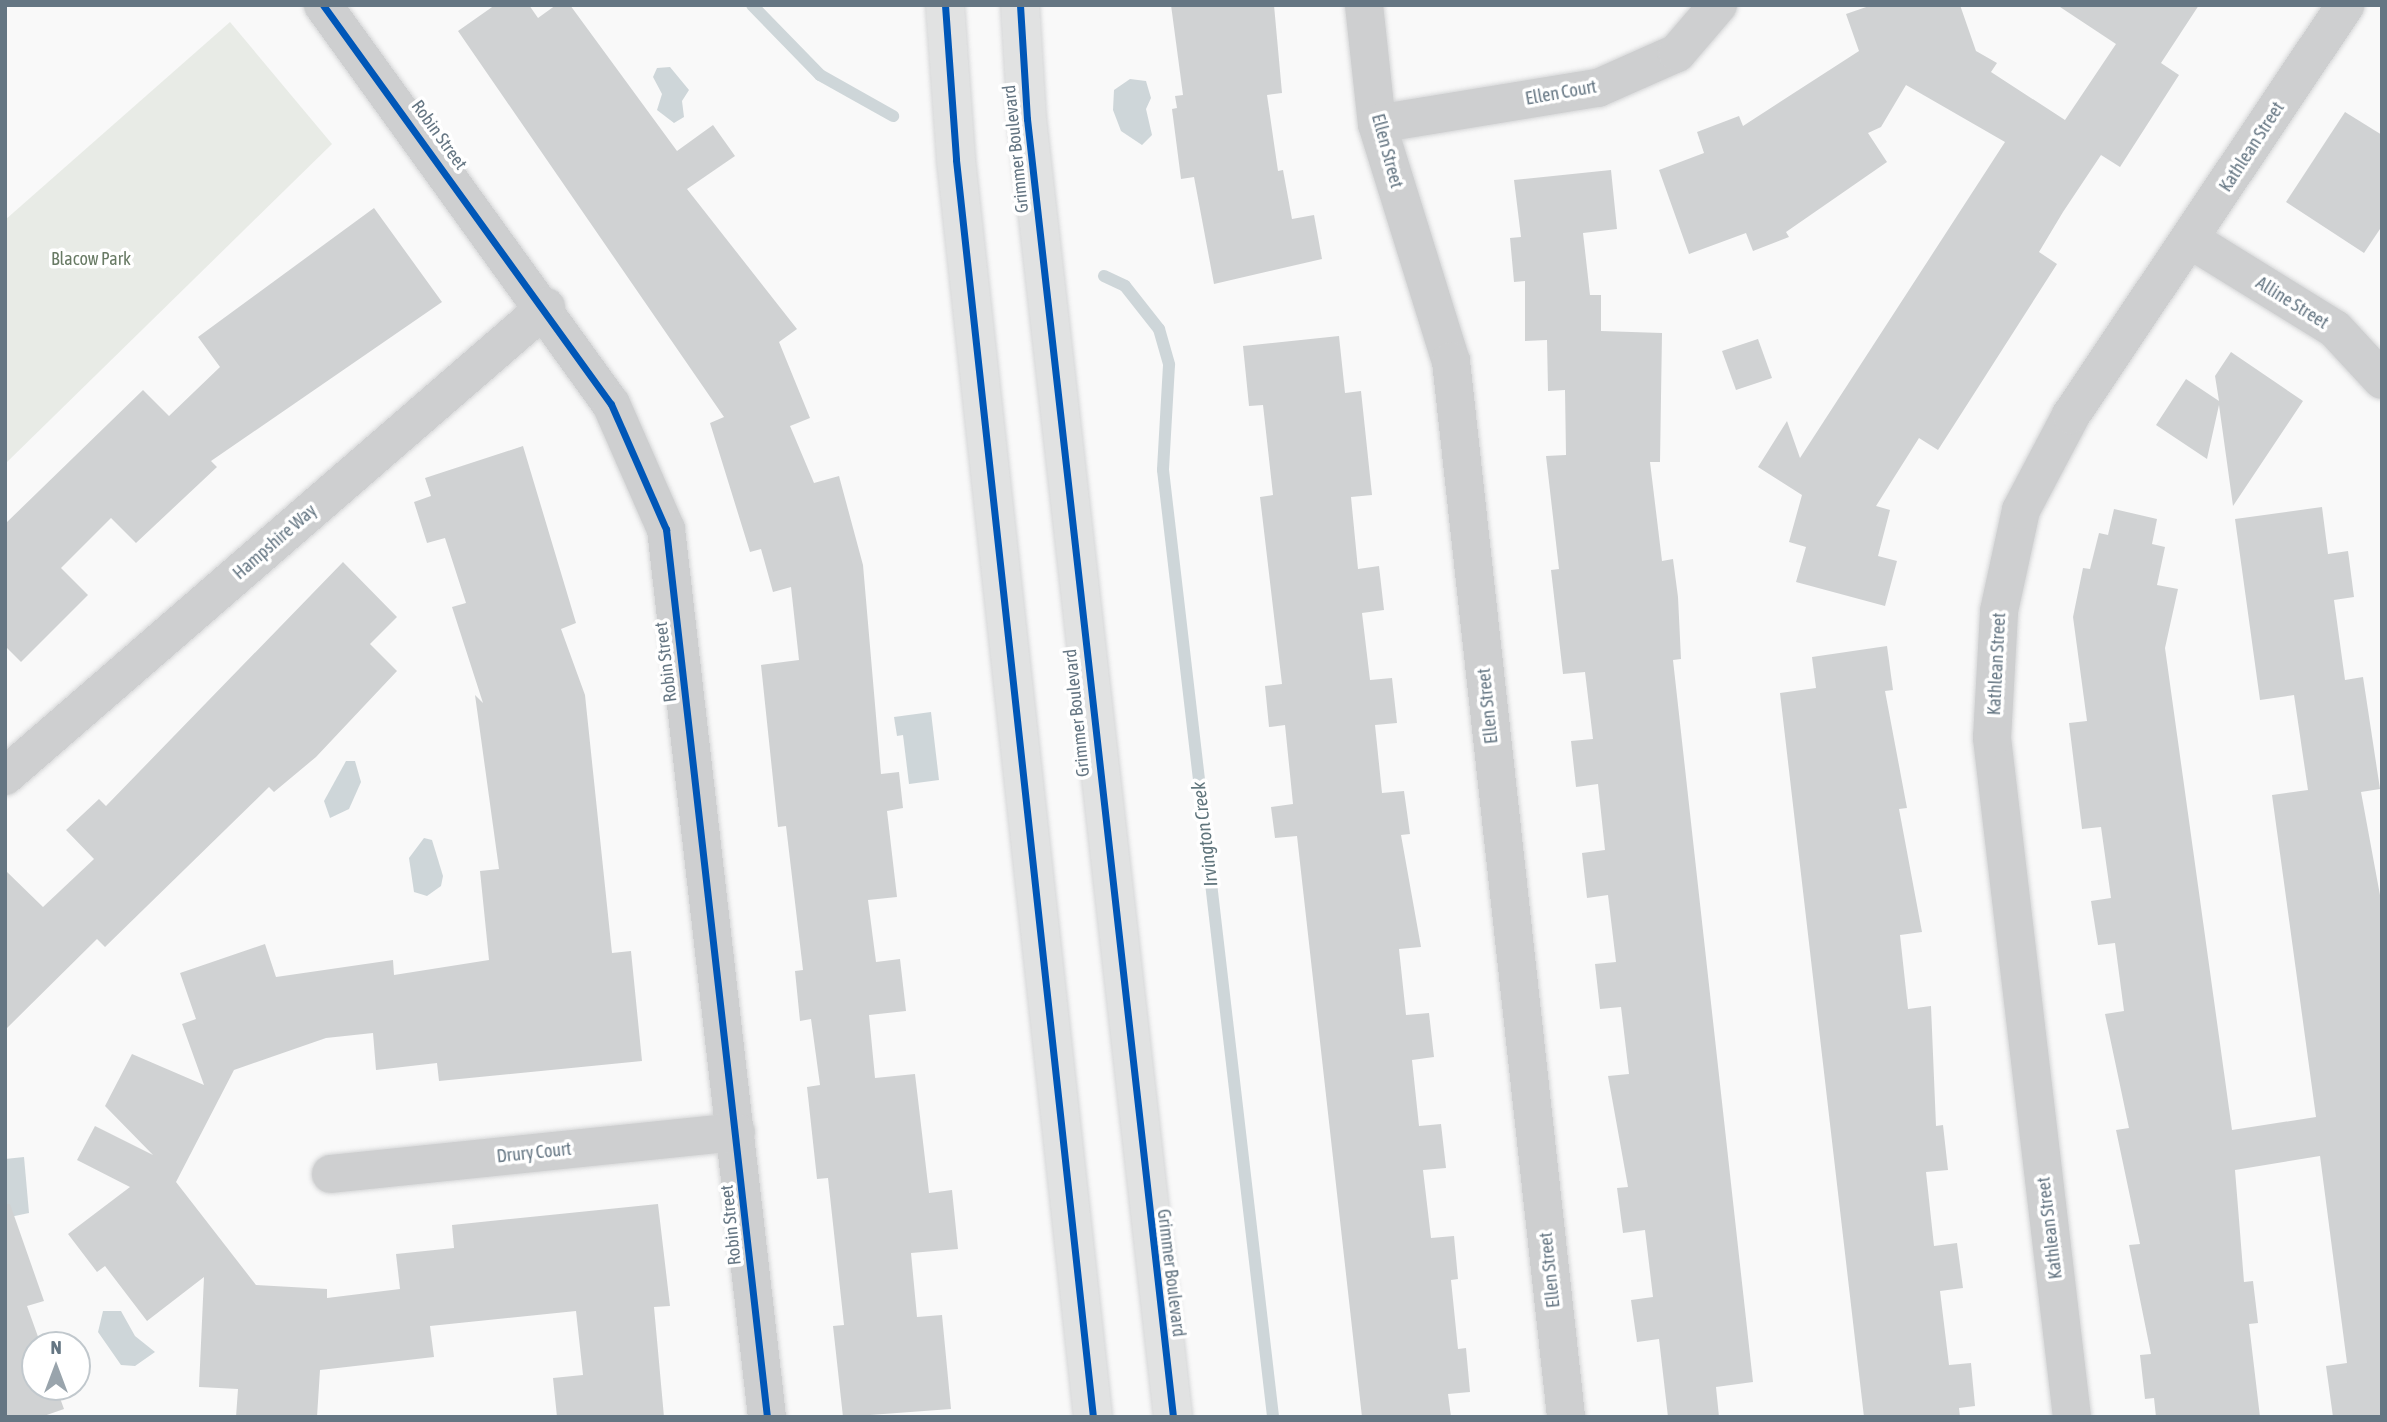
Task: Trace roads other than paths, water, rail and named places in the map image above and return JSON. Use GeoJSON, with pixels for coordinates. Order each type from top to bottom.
{"type":"FeatureCollection","features":[{"type":"Feature","properties":{"kind":"main road"},"geometry":{"type":"LineString","coordinates":[[945,5],[956,160],[1093,1417]]}},
{"type":"Feature","properties":{"kind":"main road","name":"Grimmer Boulevard"},"geometry":{"type":"LineString","coordinates":[[1020,5],[1027,119],[1173,1417]]}},
{"type":"Feature","properties":{"kind":"street","name":"Robin Street"},"geometry":{"type":"LineString","coordinates":[[323,5],[545,307],[611,404],[666,529],[767,1417]]}},
{"type":"Feature","properties":{"kind":"street","name":"Ellen Street"},"geometry":{"type":"LineString","coordinates":[[1363,5],[1377,124],[1451,361],[1566,1417]]}},
{"type":"Feature","properties":{"kind":"street","name":"Ellen Court"},"geometry":{"type":"LineString","coordinates":[[1377,124],[1598,88],[1677,53],[1718,5]]}},
{"type":"Feature","properties":{"kind":"street","name":"Kathlean Street"},"geometry":{"type":"LineString","coordinates":[[2073,1417],[1992,738],[1999,611],[2021,510],[2071,415],[2191,240],[2345,5]]}},
{"type":"Feature","properties":{"kind":"street","name":"Alline Street"},"geometry":{"type":"LineString","coordinates":[[2191,240],[2335,329],[2382,380]]}},
{"type":"Feature","properties":{"kind":"street","name":"Hampshire Way"},"geometry":{"type":"LineString","coordinates":[[5,776],[545,307]]}},
{"type":"Feature","properties":{"kind":"street","name":"Drury Court"},"geometry":{"type":"LineString","coordinates":[[331,1174],[736,1132]]}},
{"type":"Feature","properties":{"kind":"waterway","name":"Irvington Creek"},"geometry":{"type":"LineString","coordinates":[[752,5],[820,75],[893,116]]}},
{"type":"Feature","properties":{"kind":"waterway","name":"Irvington Creek"},"geometry":{"type":"LineString","coordinates":[[1104,276],[1125,286],[1159,329],[1169,365],[1163,470],[1273,1417]]}},
{"type":"Feature","properties":{"kind":"park label","name":"Blacow Park"},"geometry":{"type":"Point","coordinates":[91,259]}}]}
